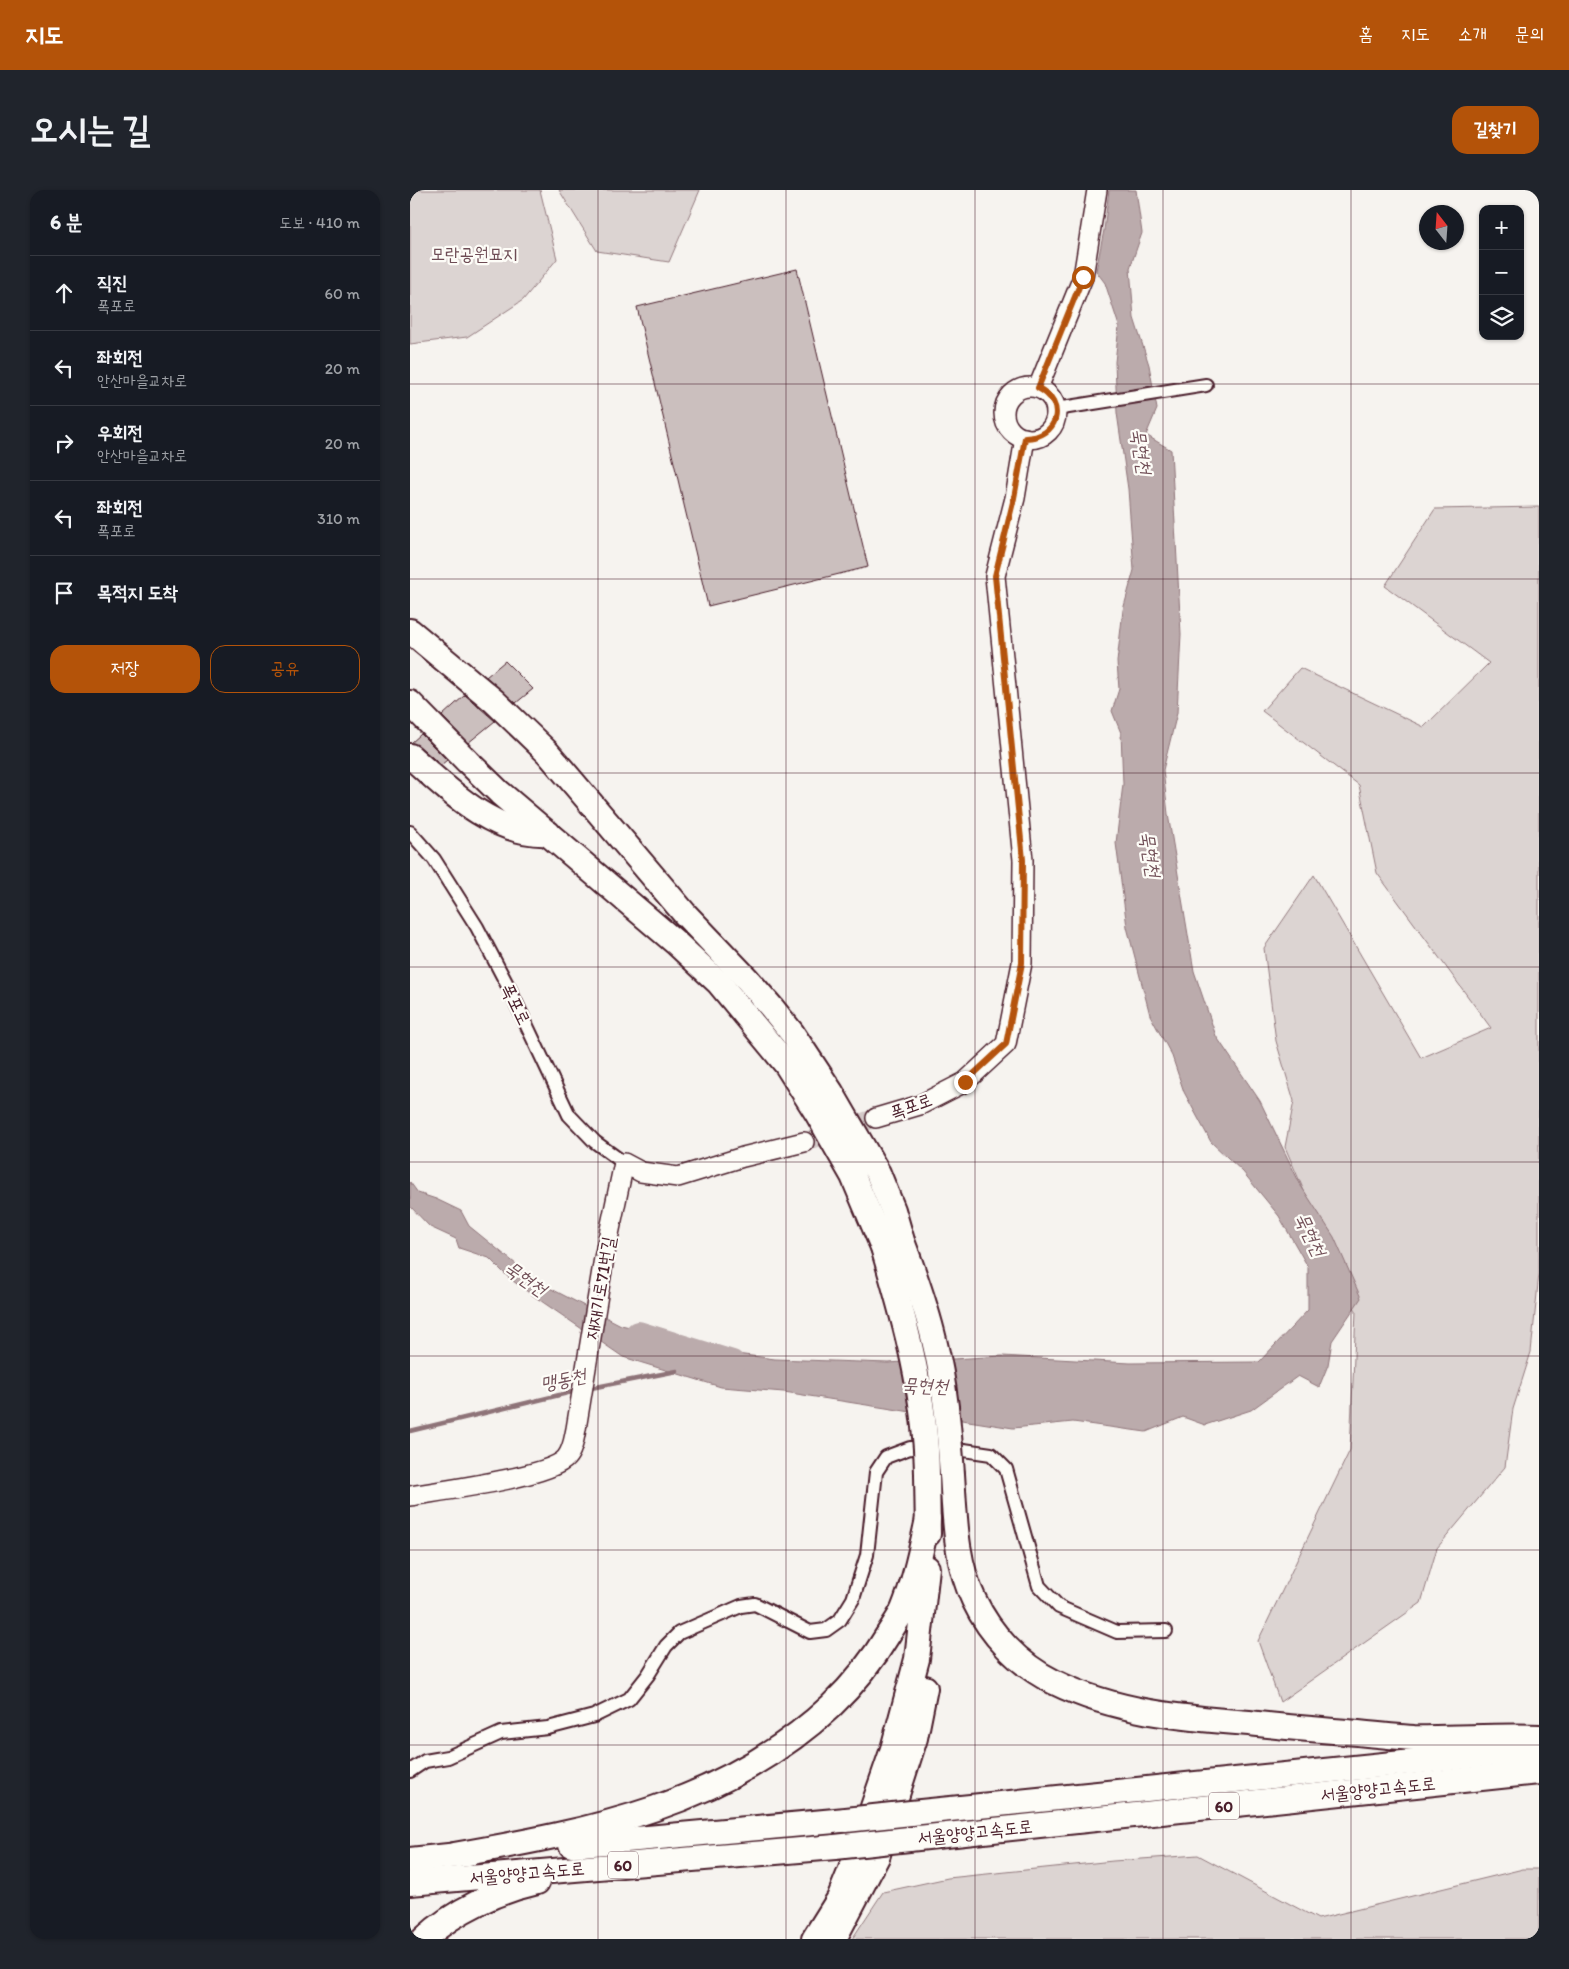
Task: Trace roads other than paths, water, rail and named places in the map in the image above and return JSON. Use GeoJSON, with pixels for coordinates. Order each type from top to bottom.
{"type":"FeatureCollection","features":[{"type":"Feature","properties":{"kind":"highway"},"geometry":{"type":"LineString","coordinates":[[410,631],[494,701],[548,753],[685,914],[772,1008],[792,1033],[826,1084],[878,1173],[893,1210],[893,1244],[904,1318],[917,1377],[925,1436],[928,1560],[922,1622],[917,1658],[893,1750],[839,1899],[814,1939]]}},
{"type":"Feature","properties":{"kind":"highway"},"geometry":{"type":"LineString","coordinates":[[410,703],[468,762],[675,942],[719,983],[786,1064],[818,1113],[922,1297],[934,1340],[949,1431],[959,1551],[966,1583],[988,1625],[1018,1659],[1054,1682],[1080,1693],[1127,1708],[1178,1717],[1414,1738],[1539,1737]]}},
{"type":"Feature","properties":{"kind":"highway"},"geometry":{"type":"LineString","coordinates":[[410,756],[460,800],[500,824],[532,834],[548,833]]}},
{"type":"Feature","properties":{"kind":"highway"},"geometry":{"type":"LineString","coordinates":[[834,1939],[878,1857],[915,1738],[939,1604],[947,1547],[952,1474]]}},
{"type":"Feature","properties":{"kind":"highway"},"geometry":{"type":"LineString","coordinates":[[454,1855],[533,1842],[653,1811],[686,1798],[758,1763],[790,1742],[841,1696],[878,1653],[902,1611],[916,1573],[928,1519]]}},
{"type":"Feature","properties":{"kind":"highway","name":"서울양양고속도로"},"geometry":{"type":"LineString","coordinates":[[410,1860],[846,1820],[1539,1749]]}},
{"type":"Feature","properties":{"kind":"highway","name":"서울양양고속도로"},"geometry":{"type":"LineString","coordinates":[[410,1883],[835,1847],[1539,1772]]}},
{"type":"Feature","properties":{"kind":"highway"},"geometry":{"type":"LineString","coordinates":[[424,1939],[439,1925],[496,1895],[530,1884],[625,1865]]}},
{"type":"Feature","properties":{"kind":"main road"},"geometry":{"type":"LineString","coordinates":[[1038,388],[1083,277],[1097,190]]}},
{"type":"Feature","properties":{"kind":"main road"},"geometry":{"type":"LineString","coordinates":[[1026,387],[1038,388],[1046,392],[1053,400],[1056,408],[1055,420],[1051,428],[1043,435],[1035,438],[1025,438],[1017,435],[1008,426],[1004,418],[1004,408],[1007,400],[1017,390],[1026,387]]}},
{"type":"Feature","properties":{"kind":"main road","name":"폭포로"},"geometry":{"type":"LineString","coordinates":[[876,1118],[920,1106],[965,1082],[1006,1044],[1022,963],[1023,860],[995,576],[1014,498],[1025,438]]}},
{"type":"Feature","properties":{"kind":"main road","name":"폭포로"},"geometry":{"type":"LineString","coordinates":[[624,1163],[641,1172],[678,1177],[743,1157],[804,1142]]}},
{"type":"Feature","properties":{"kind":"main road","name":"재재기로71번길"},"geometry":{"type":"LineString","coordinates":[[410,1496],[489,1483],[533,1473],[559,1464],[567,1457],[572,1449],[576,1429],[604,1258],[624,1163]]}},
{"type":"Feature","properties":{"kind":"street"},"geometry":{"type":"LineString","coordinates":[[1056,408],[1206,384]]}},
{"type":"Feature","properties":{"kind":"street","name":"폭포로"},"geometry":{"type":"LineString","coordinates":[[410,832],[434,859],[477,927],[510,990],[569,1114],[595,1142],[624,1163]]}},
{"type":"Feature","properties":{"kind":"street"},"geometry":{"type":"LineString","coordinates":[[410,1771],[426,1761],[448,1757],[501,1733],[548,1728],[594,1716],[628,1699],[648,1675],[666,1646],[679,1633],[741,1606],[755,1604],[810,1632],[826,1630],[840,1620],[853,1599],[867,1555],[876,1472],[886,1458],[910,1448],[964,1450],[991,1454],[1006,1469],[1039,1586],[1058,1607],[1117,1632],[1166,1631]]}},
{"type":"Feature","properties":{"kind":"water"},"geometry":{"type":"Polygon","coordinates":[[[1109,190],[1136,190],[1142,233],[1130,268],[1134,318],[1149,365],[1157,409],[1146,435],[1171,450],[1181,634],[1177,713],[1163,770],[1168,814],[1194,971],[1216,1036],[1260,1101],[1301,1186],[1334,1237],[1361,1298],[1332,1341],[1328,1365],[1319,1387],[1298,1376],[1251,1410],[1205,1425],[1183,1417],[1146,1432],[1073,1422],[1013,1428],[784,1392],[721,1387],[623,1357],[509,1278],[489,1258],[459,1248],[456,1239],[430,1227],[410,1206],[410,1182],[418,1193],[461,1211],[469,1226],[538,1282],[621,1325],[643,1330],[689,1353],[721,1352],[775,1359],[888,1363],[1002,1356],[1130,1363],[1259,1362],[1308,1310],[1308,1267],[1279,1216],[1243,1172],[1211,1142],[1184,1092],[1172,1056],[1150,1015],[1127,927],[1116,843],[1123,784],[1121,733],[1112,711],[1119,689],[1117,662],[1123,610],[1134,570],[1128,489],[1117,413],[1115,362],[1119,326],[1105,283],[1096,271],[1109,190]]]}},
{"type":"Feature","properties":{"kind":"waterway","name":"묵현천"},"geometry":{"type":"LineString","coordinates":[[638,1334],[732,1363]]}},
{"type":"Feature","properties":{"kind":"waterway","name":"맹동천"},"geometry":{"type":"LineString","coordinates":[[586,1389],[677,1371]]}},
{"type":"Feature","properties":{"kind":"waterway","name":"맹동천"},"geometry":{"type":"LineString","coordinates":[[410,1431],[576,1391]]}},
{"type":"Feature","properties":{"kind":"tunnel"},"geometry":{"type":"LineString","coordinates":[[804,1142],[876,1118]]}},
{"type":"Feature","properties":{"kind":"park label","name":"모란공원묘지"},"geometry":{"type":"Point","coordinates":[474,254]}}]}
